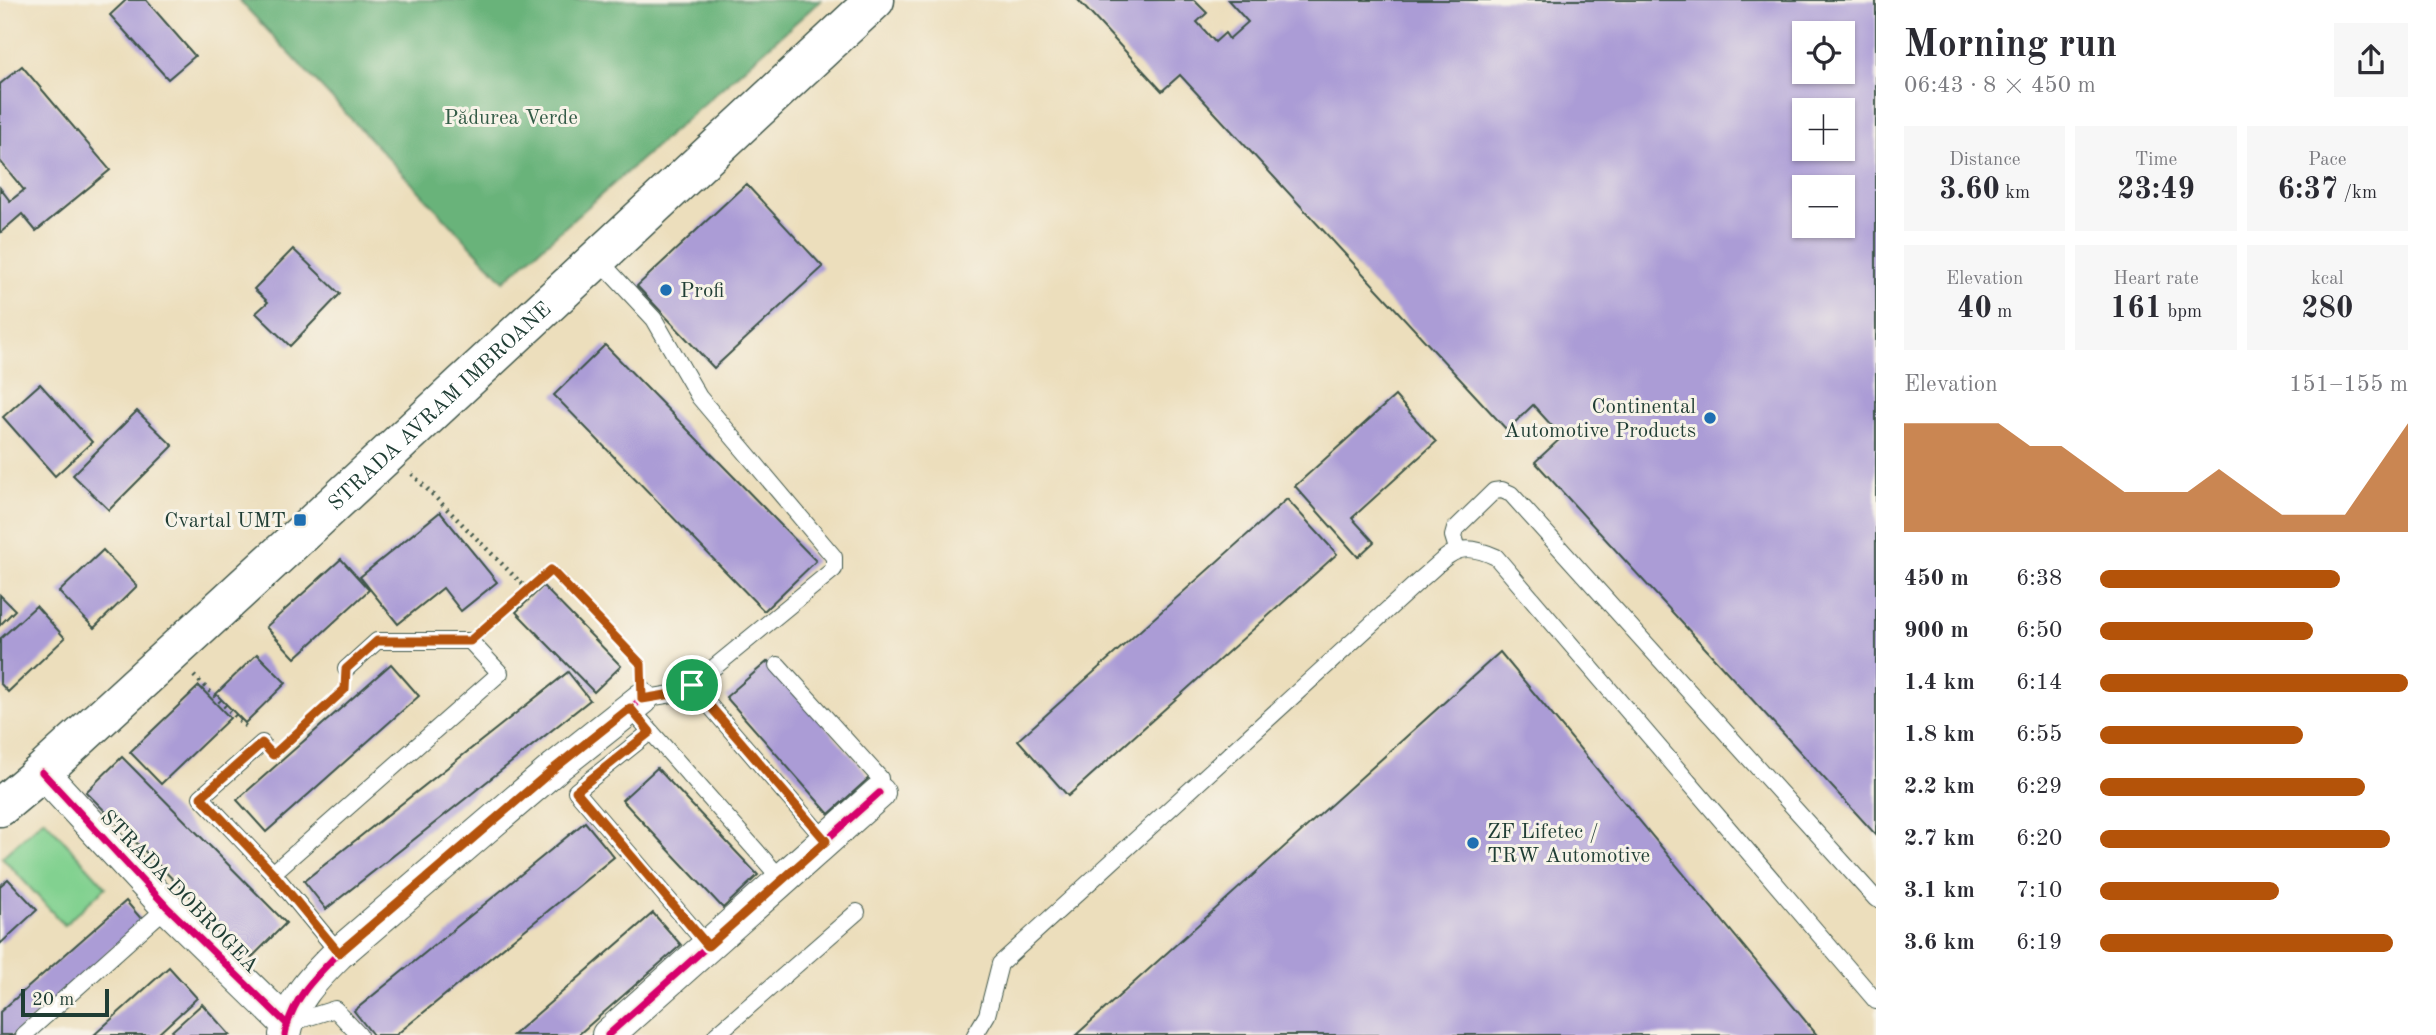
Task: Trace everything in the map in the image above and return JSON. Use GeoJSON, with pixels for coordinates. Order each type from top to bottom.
{"type":"FeatureCollection","features":[{"type":"Feature","properties":{"kind":"main road","name":"STRADA AVRAM IMBROANE"},"geometry":{"type":"LineString","coordinates":[[0,807],[42,772],[876,0]]}},
{"type":"Feature","properties":{"kind":"street"},"geometry":{"type":"LineString","coordinates":[[286,1030],[306,986],[339,953],[556,767],[636,704]]}},
{"type":"Feature","properties":{"kind":"street","name":"STRADA DOBROGEA"},"geometry":{"type":"LineString","coordinates":[[42,772],[286,1030]]}},
{"type":"Feature","properties":{"kind":"street"},"geometry":{"type":"LineString","coordinates":[[608,1035],[879,793]]}},
{"type":"Feature","properties":{"kind":"lane"},"geometry":{"type":"LineString","coordinates":[[598,259],[654,319],[699,397],[834,557],[834,569],[684,692],[636,704],[650,732],[782,880]]}},
{"type":"Feature","properties":{"kind":"lane"},"geometry":{"type":"LineString","coordinates":[[1457,550],[1453,536],[1455,529],[1494,491],[1502,490],[1511,494],[1876,899]]}},
{"type":"Feature","properties":{"kind":"lane"},"geometry":{"type":"LineString","coordinates":[[975,1035],[987,1015],[1000,964],[1420,580],[1457,550],[1478,549],[1496,557],[1876,1002]]}},
{"type":"Feature","properties":{"kind":"lane"},"geometry":{"type":"LineString","coordinates":[[273,873],[500,673],[470,641],[377,641],[346,669]]}},
{"type":"Feature","properties":{"kind":"lane"},"geometry":{"type":"LineString","coordinates":[[778,665],[880,778],[879,793]]}},
{"type":"Feature","properties":{"kind":"lane"},"geometry":{"type":"LineString","coordinates":[[692,685],[826,841]]}},
{"type":"Feature","properties":{"kind":"lane"},"geometry":{"type":"LineString","coordinates":[[650,732],[576,791],[708,946]]}},
{"type":"Feature","properties":{"kind":"lane"},"geometry":{"type":"LineString","coordinates":[[262,743],[201,797],[273,873],[339,953]]}},
{"type":"Feature","properties":{"kind":"lane"},"geometry":{"type":"LineString","coordinates":[[24,1035],[167,907]]}},
{"type":"Feature","properties":{"kind":"lane"},"geometry":{"type":"LineString","coordinates":[[716,1035],[857,912]]}},
{"type":"Feature","properties":{"kind":"lane"},"geometry":{"type":"LineString","coordinates":[[286,1030],[335,1009],[359,1035]]}},
{"type":"Feature","properties":{"kind":"path"},"geometry":{"type":"LineString","coordinates":[[408,470],[528,590]]}},
{"type":"Feature","properties":{"kind":"path"},"geometry":{"type":"LineString","coordinates":[[470,641],[551,570],[641,664],[636,704]]}},
{"type":"Feature","properties":{"kind":"path"},"geometry":{"type":"LineString","coordinates":[[189,671],[273,755],[345,689],[346,669]]}},
{"type":"Feature","properties":{"kind":"green space","name":"Pădurea Verde"},"geometry":{"type":"Polygon","coordinates":[[[239,0],[821,0],[504,281],[239,0]]]}},
{"type":"Feature","properties":{"kind":"green space"},"geometry":{"type":"Polygon","coordinates":[[[44,819],[106,887],[64,925],[2,857],[44,819]]]}},
{"type":"Feature","properties":{"kind":"building"},"geometry":{"type":"Polygon","coordinates":[[[126,0],[146,0],[195,56],[168,79],[110,15],[126,0]]]}},
{"type":"Feature","properties":{"kind":"building","name":"Continental Automotive Products"},"geometry":{"type":"Polygon","coordinates":[[[1078,0],[1194,0],[1207,13],[1197,22],[1215,42],[1225,33],[1229,39],[1248,22],[1228,0],[1876,0],[1876,835],[1535,462],[1562,437],[1533,405],[1507,430],[1180,75],[1162,91],[1078,0]]]}},
{"type":"Feature","properties":{"kind":"building"},"geometry":{"type":"Polygon","coordinates":[[[22,66],[110,170],[36,231],[22,214],[0,233],[0,188],[10,201],[24,190],[0,161],[0,84],[22,66]]]}},
{"type":"Feature","properties":{"kind":"building"},"geometry":{"type":"Polygon","coordinates":[[[746,184],[823,267],[714,368],[637,286],[746,184]]]}},
{"type":"Feature","properties":{"kind":"building"},"geometry":{"type":"Polygon","coordinates":[[[293,249],[340,294],[290,346],[256,313],[268,302],[254,289],[293,249]]]}},
{"type":"Feature","properties":{"kind":"building"},"geometry":{"type":"Polygon","coordinates":[[[605,345],[816,561],[764,611],[554,395],[605,345]]]}},
{"type":"Feature","properties":{"kind":"building"},"geometry":{"type":"Polygon","coordinates":[[[40,384],[92,442],[55,476],[3,417],[40,384]]]}},
{"type":"Feature","properties":{"kind":"building"},"geometry":{"type":"Polygon","coordinates":[[[1395,396],[1436,442],[1352,518],[1374,542],[1358,557],[1295,486],[1395,396]]]}},
{"type":"Feature","properties":{"kind":"building"},"geometry":{"type":"Polygon","coordinates":[[[137,411],[173,446],[109,510],[73,475],[137,411]]]}},
{"type":"Feature","properties":{"kind":"building"},"geometry":{"type":"Polygon","coordinates":[[[1287,499],[1337,554],[1068,796],[1018,740],[1287,499]]]}},
{"type":"Feature","properties":{"kind":"building"},"geometry":{"type":"Polygon","coordinates":[[[440,512],[497,582],[461,611],[443,588],[398,624],[360,577],[440,512]]]}},
{"type":"Feature","properties":{"kind":"building"},"geometry":{"type":"Polygon","coordinates":[[[103,550],[137,586],[94,628],[59,592],[103,550]]]}},
{"type":"Feature","properties":{"kind":"building"},"geometry":{"type":"Polygon","coordinates":[[[341,559],[369,590],[295,658],[266,627],[341,559]]]}},
{"type":"Feature","properties":{"kind":"building"},"geometry":{"type":"Polygon","coordinates":[[[543,586],[621,666],[594,692],[516,612],[543,586]]]}},
{"type":"Feature","properties":{"kind":"building"},"geometry":{"type":"Polygon","coordinates":[[[0,595],[15,610],[0,625],[0,595]]]}},
{"type":"Feature","properties":{"kind":"building"},"geometry":{"type":"Polygon","coordinates":[[[36,606],[65,638],[8,692],[0,683],[0,639],[36,606]]]}},
{"type":"Feature","properties":{"kind":"building","name":"ZF Lifetec / TRW Automotive"},"geometry":{"type":"Polygon","coordinates":[[[1500,652],[1817,1035],[1076,1035],[1500,652]]]}},
{"type":"Feature","properties":{"kind":"building"},"geometry":{"type":"Polygon","coordinates":[[[257,654],[286,683],[245,723],[216,694],[257,654]]]}},
{"type":"Feature","properties":{"kind":"building"},"geometry":{"type":"Polygon","coordinates":[[[768,661],[870,777],[829,814],[726,697],[768,661]]]}},
{"type":"Feature","properties":{"kind":"building"},"geometry":{"type":"Polygon","coordinates":[[[391,664],[419,696],[266,832],[237,800],[391,664]]]}},
{"type":"Feature","properties":{"kind":"building"},"geometry":{"type":"Polygon","coordinates":[[[568,672],[590,700],[326,909],[304,881],[568,672]]]}},
{"type":"Feature","properties":{"kind":"building"},"geometry":{"type":"Polygon","coordinates":[[[199,686],[230,718],[161,784],[130,752],[199,686]]]}},
{"type":"Feature","properties":{"kind":"building"},"geometry":{"type":"Polygon","coordinates":[[[122,757],[286,923],[251,958],[86,792],[122,757]]]}},
{"type":"Feature","properties":{"kind":"building"},"geometry":{"type":"Polygon","coordinates":[[[657,768],[758,875],[723,908],[622,800],[657,768]]]}},
{"type":"Feature","properties":{"kind":"building"},"geometry":{"type":"Polygon","coordinates":[[[585,822],[614,857],[396,1035],[373,1035],[354,1011],[585,822]]]}},
{"type":"Feature","properties":{"kind":"building"},"geometry":{"type":"Polygon","coordinates":[[[8,879],[37,910],[0,944],[0,886],[8,879]]]}},
{"type":"Feature","properties":{"kind":"building"},"geometry":{"type":"Polygon","coordinates":[[[126,901],[143,921],[14,1035],[0,1035],[0,1012],[126,901]]]}},
{"type":"Feature","properties":{"kind":"building"},"geometry":{"type":"Polygon","coordinates":[[[653,913],[681,945],[578,1035],[513,1035],[653,913]]]}},
{"type":"Feature","properties":{"kind":"building"},"geometry":{"type":"Polygon","coordinates":[[[169,967],[197,998],[157,1035],[94,1035],[169,967]]]}},
{"type":"Feature","properties":{"kind":"building"},"geometry":{"type":"Polygon","coordinates":[[[202,1004],[230,1035],[176,1035],[172,1031],[202,1004]]]}},
{"type":"Feature","properties":{"kind":"cycle path"},"geometry":{"type":"LineString","coordinates":[[285,1035],[298,1000],[339,953],[556,767],[642,699]]}},
{"type":"Feature","properties":{"kind":"cycle path"},"geometry":{"type":"LineString","coordinates":[[42,772],[167,907],[287,1024]]}},
{"type":"Feature","properties":{"kind":"cycle path"},"geometry":{"type":"LineString","coordinates":[[608,1035],[879,793]]}},
{"type":"Feature","properties":{"kind":"place","name":"Profi"},"geometry":{"type":"Point","coordinates":[666,290]}},
{"type":"Feature","properties":{"kind":"place","name":"Continental Automotive Products"},"geometry":{"type":"Point","coordinates":[1710,418]}},
{"type":"Feature","properties":{"kind":"place","name":"Cvartal UMT"},"geometry":{"type":"Point","coordinates":[300,520]}},
{"type":"Feature","properties":{"kind":"place","name":"ZF Lifetec / TRW Automotive"},"geometry":{"type":"Point","coordinates":[1473,843]}},
{"type":"Feature","properties":{"kind":"route"},"geometry":{"type":"LineString","coordinates":[[551,570],[641,664],[642,699],[684,692],[692,685],[826,841],[708,946],[576,791],[650,732],[630,708],[556,767],[339,953],[273,873],[201,797],[262,743],[273,755],[345,689],[346,669],[377,641],[470,641],[551,570]]}}]}
